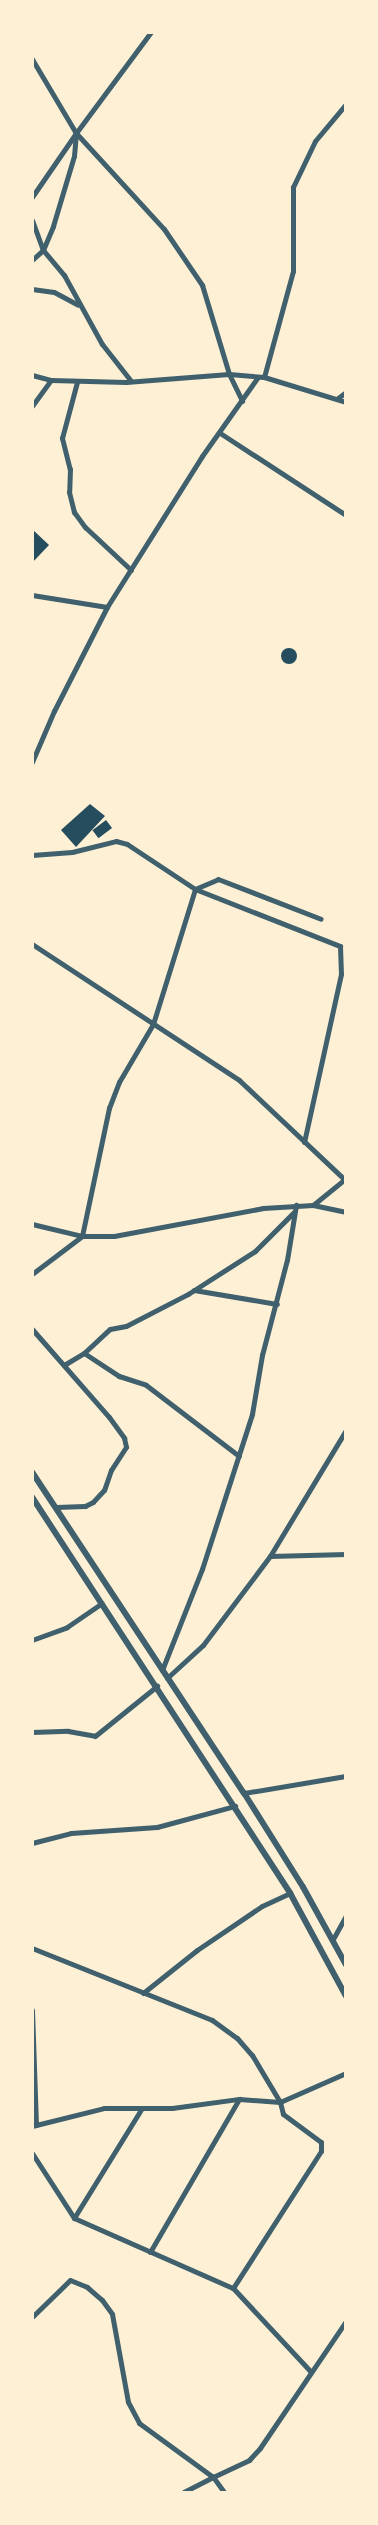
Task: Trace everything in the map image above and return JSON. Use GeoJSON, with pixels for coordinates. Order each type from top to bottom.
{"type":"FeatureCollection","features":[{"type":"Feature","properties":{"kind":"street"},"geometry":{"type":"LineString","coordinates":[[32,197],[76,133],[151,32]]}},
{"type":"Feature","properties":{"kind":"street"},"geometry":{"type":"LineString","coordinates":[[32,59],[76,133],[164,229],[202,284],[230,374],[242,401]]}},
{"type":"Feature","properties":{"kind":"street"},"geometry":{"type":"LineString","coordinates":[[32,762],[54,710],[107,607],[202,456],[261,377],[293,271],[293,187],[319,133],[346,104]]}},
{"type":"Feature","properties":{"kind":"street"},"geometry":{"type":"LineString","coordinates":[[32,260],[43,250],[61,203],[74,156],[76,133]]}},
{"type":"Feature","properties":{"kind":"street"},"geometry":{"type":"LineString","coordinates":[[32,220],[43,250],[73,288],[79,305],[102,344],[131,381]]}},
{"type":"Feature","properties":{"kind":"street"},"geometry":{"type":"LineString","coordinates":[[32,289],[54,292],[79,305]]}},
{"type":"Feature","properties":{"kind":"street"},"geometry":{"type":"LineString","coordinates":[[32,375],[51,380],[77,382],[131,381],[230,374],[261,377],[338,398],[346,402]]}},
{"type":"Feature","properties":{"kind":"street"},"geometry":{"type":"LineString","coordinates":[[32,406],[51,380]]}},
{"type":"Feature","properties":{"kind":"street"},"geometry":{"type":"LineString","coordinates":[[77,382],[62,438],[70,469],[69,492],[74,512],[85,528],[131,570]]}},
{"type":"Feature","properties":{"kind":"street"},"geometry":{"type":"LineString","coordinates":[[338,398],[346,392]]}},
{"type":"Feature","properties":{"kind":"street"},"geometry":{"type":"LineString","coordinates":[[220,433],[346,515]]}},
{"type":"Feature","properties":{"kind":"street"},"geometry":{"type":"LineString","coordinates":[[32,595],[107,607]]}},
{"type":"Feature","properties":{"kind":"street"},"geometry":{"type":"LineString","coordinates":[[32,855],[72,852],[116,841],[127,844],[195,889],[336,943],[343,949],[343,974],[304,1142]]}},
{"type":"Feature","properties":{"kind":"street"},"geometry":{"type":"LineString","coordinates":[[32,1274],[82,1236],[109,1108],[119,1082],[153,1024],[195,889],[218,879],[321,919]]}},
{"type":"Feature","properties":{"kind":"street"},"geometry":{"type":"LineString","coordinates":[[32,944],[239,1080],[345,1180],[313,1205]]}},
{"type":"Feature","properties":{"kind":"street"},"geometry":{"type":"LineString","coordinates":[[162,1670],[202,1568],[252,1414],[262,1355],[277,1304],[296,1205]]}},
{"type":"Feature","properties":{"kind":"street"},"geometry":{"type":"LineString","coordinates":[[32,1224],[82,1236],[114,1236],[296,1205],[313,1205],[346,1212]]}},
{"type":"Feature","properties":{"kind":"street"},"geometry":{"type":"LineString","coordinates":[[64,1365],[84,1353],[110,1329],[126,1326],[194,1290],[256,1251],[295,1212]]}},
{"type":"Feature","properties":{"kind":"street"},"geometry":{"type":"LineString","coordinates":[[194,1290],[277,1304]]}},
{"type":"Feature","properties":{"kind":"street"},"geometry":{"type":"LineString","coordinates":[[32,1329],[109,1417],[124,1438],[126,1447],[111,1470],[104,1490],[93,1502],[85,1506],[56,1508]]}},
{"type":"Feature","properties":{"kind":"street"},"geometry":{"type":"LineString","coordinates":[[84,1353],[119,1376],[146,1386],[238,1456]]}},
{"type":"Feature","properties":{"kind":"street"},"geometry":{"type":"LineString","coordinates":[[168,1678],[203,1645],[270,1556],[346,1430]]}},
{"type":"Feature","properties":{"kind":"street"},"geometry":{"type":"LineString","coordinates":[[32,1472],[244,1793],[346,1965]]}},
{"type":"Feature","properties":{"kind":"street"},"geometry":{"type":"LineString","coordinates":[[32,1497],[157,1686],[290,1893],[346,1996]]}},
{"type":"Feature","properties":{"kind":"street"},"geometry":{"type":"LineString","coordinates":[[270,1556],[346,1554]]}},
{"type":"Feature","properties":{"kind":"street"},"geometry":{"type":"LineString","coordinates":[[32,1640],[67,1627],[102,1603]]}},
{"type":"Feature","properties":{"kind":"street"},"geometry":{"type":"LineString","coordinates":[[32,1732],[68,1731],[95,1736],[157,1686]]}},
{"type":"Feature","properties":{"kind":"street"},"geometry":{"type":"LineString","coordinates":[[244,1793],[346,1776]]}},
{"type":"Feature","properties":{"kind":"street"},"geometry":{"type":"LineString","coordinates":[[346,1795],[346,1835]]}},
{"type":"Feature","properties":{"kind":"street"},"geometry":{"type":"LineString","coordinates":[[32,1843],[71,1834],[157,1827],[235,1806]]}},
{"type":"Feature","properties":{"kind":"street"},"geometry":{"type":"LineString","coordinates":[[143,1993],[197,1950],[262,1906],[290,1893]]}},
{"type":"Feature","properties":{"kind":"street"},"geometry":{"type":"LineString","coordinates":[[332,1939],[346,1916]]}},
{"type":"Feature","properties":{"kind":"street"},"geometry":{"type":"LineString","coordinates":[[32,1948],[212,2020],[237,2038],[252,2055],[280,2102],[283,2114],[321,2142],[321,2151],[233,2288]]}},
{"type":"Feature","properties":{"kind":"street"},"geometry":{"type":"LineString","coordinates":[[32,2010],[34,2126],[104,2108],[142,2108],[239,2099],[280,2102],[346,2073]]}},
{"type":"Feature","properties":{"kind":"street"},"geometry":{"type":"LineString","coordinates":[[150,2252],[239,2099]]}},
{"type":"Feature","properties":{"kind":"street"},"geometry":{"type":"LineString","coordinates":[[74,2218],[142,2108]]}},
{"type":"Feature","properties":{"kind":"street"},"geometry":{"type":"LineString","coordinates":[[32,2153],[74,2218],[233,2288],[310,2371]]}},
{"type":"Feature","properties":{"kind":"street"},"geometry":{"type":"LineString","coordinates":[[32,2317],[70,2280],[87,2286],[112,2314],[128,2402],[139,2423],[213,2477],[224,2492]]}},
{"type":"Feature","properties":{"kind":"street"},"geometry":{"type":"LineString","coordinates":[[184,2492],[250,2460],[346,2321]]}},
{"type":"Feature","properties":{"kind":"building"},"geometry":{"type":"Polygon","coordinates":[[[32,529],[49,545],[32,563],[32,529]]]}},
{"type":"Feature","properties":{"kind":"building"},"geometry":{"type":"Polygon","coordinates":[[[289,648],[295,650],[297,656],[295,662],[289,664],[283,662],[281,656],[283,650],[289,648]]]}},
{"type":"Feature","properties":{"kind":"building"},"geometry":{"type":"Polygon","coordinates":[[[90,804],[105,816],[76,847],[61,830],[90,804]]]}},
{"type":"Feature","properties":{"kind":"building"},"geometry":{"type":"Polygon","coordinates":[[[106,820],[112,828],[98,838],[92,830],[106,820]]]}}]}
